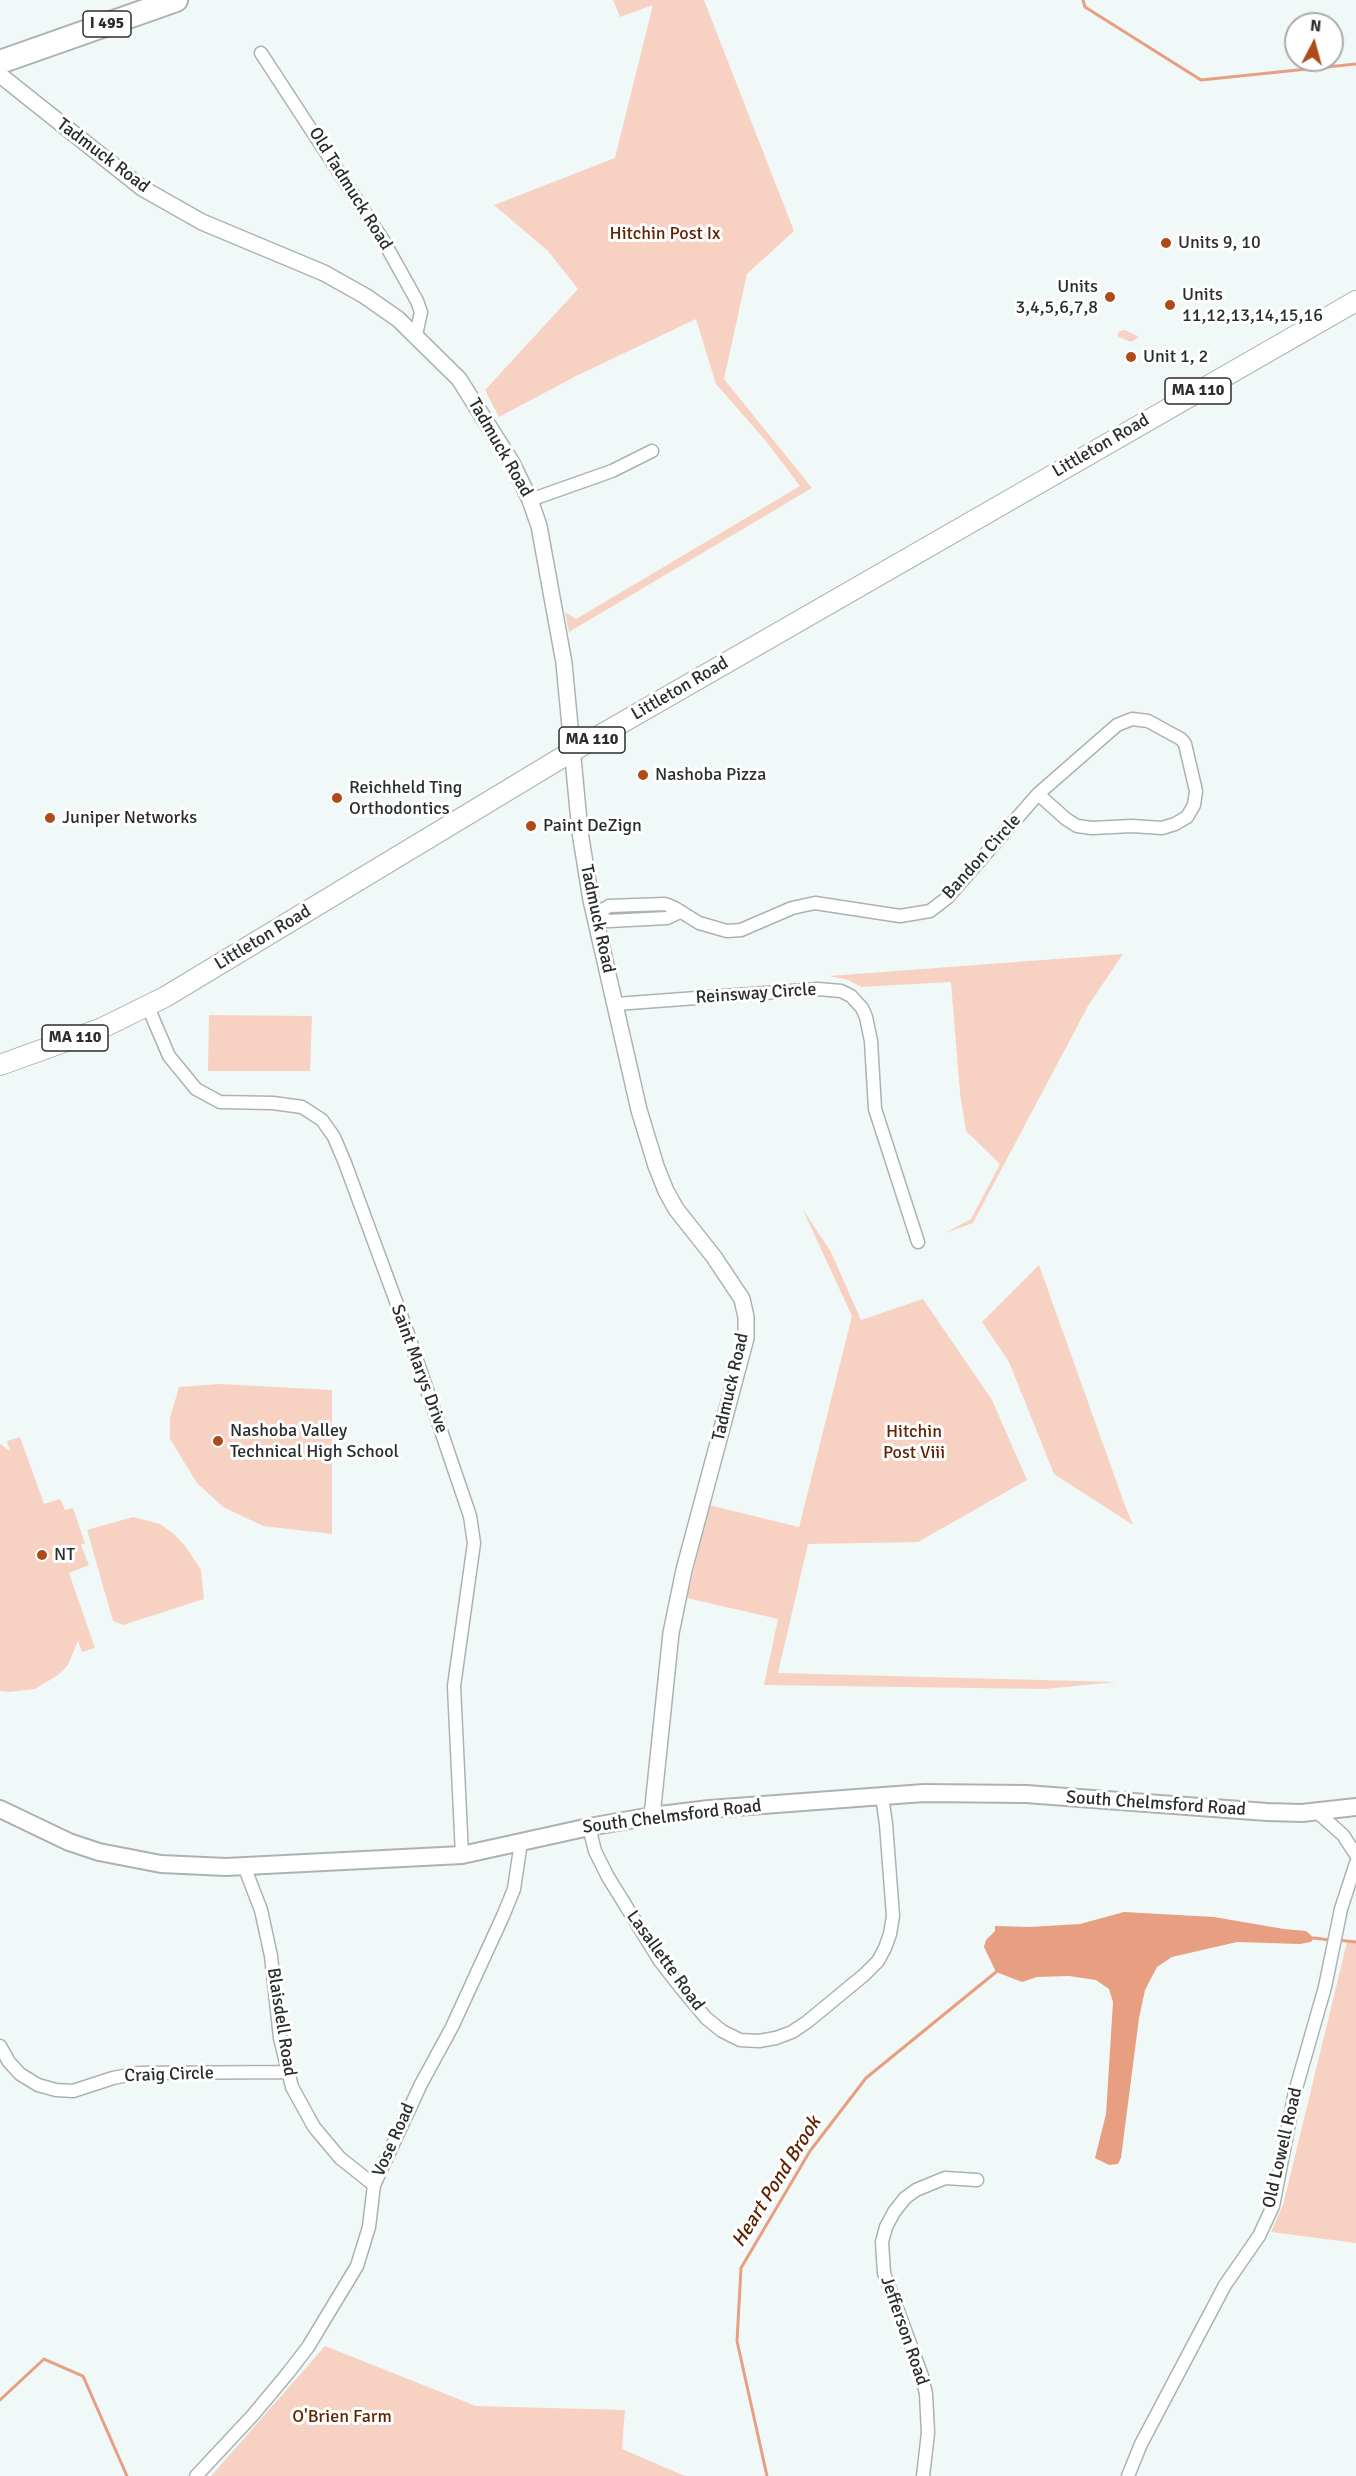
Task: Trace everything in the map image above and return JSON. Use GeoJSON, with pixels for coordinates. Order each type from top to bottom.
{"type":"FeatureCollection","features":[{"type":"Feature","properties":{"kind":"highway","name":"I 495"},"geometry":{"type":"LineString","coordinates":[[0,62],[176,0]]}},
{"type":"Feature","properties":{"kind":"main road","name":"Littleton Road"},"geometry":{"type":"LineString","coordinates":[[0,1065],[100,1029],[148,1007],[571,752],[1356,301]]}},
{"type":"Feature","properties":{"kind":"main road","name":"South Chelmsford Road"},"geometry":{"type":"LineString","coordinates":[[0,1809],[48,1832],[99,1852],[161,1864],[244,1866],[462,1855],[589,1827],[652,1816],[709,1809],[882,1796],[989,1792],[1227,1810],[1317,1812],[1356,1807]]}},
{"type":"Feature","properties":{"kind":"street","name":"Old Tadmuck Road"},"geometry":{"type":"LineString","coordinates":[[261,53],[383,240],[417,301],[420,312],[416,335]]}},
{"type":"Feature","properties":{"kind":"street","name":"Tadmuck Road"},"geometry":{"type":"LineString","coordinates":[[0,75],[142,188],[202,222],[324,273],[365,296],[416,335],[459,379],[512,463],[530,500],[539,526],[556,616],[566,683],[582,848],[639,1110],[663,1182],[676,1209],[714,1257],[742,1299],[746,1317],[746,1338],[684,1570],[671,1632],[652,1816]]}},
{"type":"Feature","properties":{"kind":"street"},"geometry":{"type":"LineString","coordinates":[[530,500],[612,471],[652,451]]}},
{"type":"Feature","properties":{"kind":"street","name":"Bandon Circle"},"geometry":{"type":"LineString","coordinates":[[595,915],[609,906],[670,905],[706,926],[727,931],[741,930],[792,908],[815,903],[893,915],[923,913],[936,907],[947,898],[1038,794],[1117,725],[1132,719],[1141,718],[1176,735],[1185,744],[1196,791],[1194,805],[1186,817],[1175,825],[1162,828],[1132,826],[1092,828],[1077,825],[1066,819],[1038,794]]}},
{"type":"Feature","properties":{"kind":"street","name":"Reinsway Circle"},"geometry":{"type":"LineString","coordinates":[[616,1004],[818,989],[841,991],[851,996],[862,1008],[866,1017],[871,1041],[875,1110],[918,1242]]}},
{"type":"Feature","properties":{"kind":"street","name":"Saint Marys Drive"},"geometry":{"type":"LineString","coordinates":[[148,1007],[170,1056],[196,1089],[220,1102],[273,1103],[302,1107],[322,1120],[334,1137],[345,1163],[408,1334],[470,1516],[474,1544],[454,1686],[462,1855]]}},
{"type":"Feature","properties":{"kind":"street","name":"Lasallette Road"},"geometry":{"type":"LineString","coordinates":[[589,1827],[595,1851],[608,1877],[643,1935],[674,1979],[706,2018],[722,2031],[740,2040],[759,2041],[776,2038],[807,2022],[864,1975],[878,1961],[885,1948],[890,1934],[892,1916],[882,1796]]}},
{"type":"Feature","properties":{"kind":"street"},"geometry":{"type":"LineString","coordinates":[[1317,1812],[1343,1835],[1356,1855]]}},
{"type":"Feature","properties":{"kind":"street","name":"Vose Road"},"geometry":{"type":"LineString","coordinates":[[196,2476],[253,2415],[288,2373],[308,2347],[347,2283],[364,2248],[374,2186],[421,2084],[452,2027],[514,1889],[521,1842]]}},
{"type":"Feature","properties":{"kind":"street","name":"Old Lowell Road"},"geometry":{"type":"LineString","coordinates":[[1128,2476],[1141,2444],[1225,2284],[1259,2236],[1273,2206],[1295,2092],[1325,1987],[1341,1909],[1356,1863]]}},
{"type":"Feature","properties":{"kind":"street","name":"Blaisdell Road"},"geometry":{"type":"LineString","coordinates":[[244,1866],[261,1910],[271,1956],[280,2038],[292,2087],[314,2127],[340,2158],[374,2186]]}},
{"type":"Feature","properties":{"kind":"street","name":"Craig Circle"},"geometry":{"type":"LineString","coordinates":[[0,2046],[9,2062],[20,2074],[38,2085],[56,2090],[73,2091],[112,2078],[139,2073],[287,2072]]}},
{"type":"Feature","properties":{"kind":"street","name":"Jefferson Road"},"geometry":{"type":"LineString","coordinates":[[923,2476],[928,2433],[926,2394],[922,2376],[884,2273],[882,2242],[886,2227],[894,2212],[905,2198],[916,2190],[945,2178],[977,2180]]}},
{"type":"Feature","properties":{"kind":"green space","name":"Hitchin Post Ix"},"geometry":{"type":"Polygon","coordinates":[[[613,0],[704,0],[794,231],[747,274],[724,379],[812,488],[569,632],[565,612],[576,619],[800,486],[765,440],[716,384],[696,319],[578,375],[499,417],[485,390],[578,289],[548,251],[494,205],[615,158],[653,5],[620,17],[613,0]]]}},
{"type":"Feature","properties":{"kind":"green space"},"geometry":{"type":"Polygon","coordinates":[[[1125,330],[1139,337],[1131,342],[1117,335],[1120,331],[1125,330]]]}},
{"type":"Feature","properties":{"kind":"green space"},"geometry":{"type":"Polygon","coordinates":[[[1123,954],[1088,1006],[973,1223],[945,1233],[971,1219],[1000,1164],[966,1131],[960,1093],[951,982],[861,987],[848,980],[829,976],[1123,954]]]}},
{"type":"Feature","properties":{"kind":"green space"},"geometry":{"type":"Polygon","coordinates":[[[209,1015],[312,1016],[310,1071],[208,1071],[209,1015]]]}},
{"type":"Feature","properties":{"kind":"green space","name":"Hitchin Post Viii"},"geometry":{"type":"Polygon","coordinates":[[[802,1208],[831,1252],[861,1320],[923,1299],[992,1400],[1027,1480],[918,1542],[808,1544],[778,1673],[1117,1682],[1044,1689],[764,1685],[778,1619],[687,1598],[709,1505],[799,1527],[852,1316],[802,1208]]]}},
{"type":"Feature","properties":{"kind":"green space"},"geometry":{"type":"Polygon","coordinates":[[[1039,1265],[1133,1525],[1054,1474],[1009,1362],[982,1322],[1039,1265]]]}},
{"type":"Feature","properties":{"kind":"green space"},"geometry":{"type":"Polygon","coordinates":[[[220,1384],[332,1390],[332,1534],[263,1526],[223,1507],[197,1483],[170,1439],[170,1418],[179,1387],[220,1384]]]}},
{"type":"Feature","properties":{"kind":"green space","name":"NT"},"geometry":{"type":"Polygon","coordinates":[[[20,1437],[44,1504],[60,1499],[65,1510],[73,1508],[85,1543],[81,1545],[89,1565],[69,1573],[95,1648],[82,1652],[78,1641],[68,1665],[58,1675],[35,1689],[9,1692],[0,1691],[0,1444],[10,1451],[7,1441],[20,1437]]]}},
{"type":"Feature","properties":{"kind":"green space"},"geometry":{"type":"Polygon","coordinates":[[[133,1517],[160,1524],[186,1547],[201,1570],[204,1599],[123,1625],[113,1621],[87,1530],[133,1517]]]}},
{"type":"Feature","properties":{"kind":"green space"},"geometry":{"type":"Polygon","coordinates":[[[1347,1942],[1356,1942],[1356,2243],[1271,2232],[1283,2205],[1347,1942]]]}},
{"type":"Feature","properties":{"kind":"green space","name":"O'Brien Farm"},"geometry":{"type":"Polygon","coordinates":[[[325,2346],[476,2406],[625,2410],[622,2449],[685,2476],[211,2476],[325,2346]]]}},
{"type":"Feature","properties":{"kind":"shaded area"},"geometry":{"type":"Polygon","coordinates":[[[1124,1912],[1214,1917],[1306,1931],[1314,1938],[1311,1942],[1300,1944],[1237,1942],[1172,1957],[1157,1967],[1145,1990],[1139,2018],[1121,2158],[1118,2164],[1109,2165],[1095,2158],[1106,2114],[1113,2002],[1109,1989],[1096,1980],[1069,1976],[1037,1977],[1022,1982],[996,1972],[984,1947],[986,1940],[995,1931],[995,1926],[1080,1924],[1124,1912]]]}},
{"type":"Feature","properties":{"kind":"waterway"},"geometry":{"type":"LineString","coordinates":[[1083,0],[1085,7],[1201,80],[1356,64]]}},
{"type":"Feature","properties":{"kind":"waterway","name":"Heart Pond Brook"},"geometry":{"type":"LineString","coordinates":[[1314,1938],[1330,1940]]}},
{"type":"Feature","properties":{"kind":"waterway","name":"Heart Pond Brook"},"geometry":{"type":"LineString","coordinates":[[1337,1940],[1356,1942]]}},
{"type":"Feature","properties":{"kind":"waterway","name":"Heart Pond Brook"},"geometry":{"type":"LineString","coordinates":[[767,2476],[737,2341],[741,2268],[810,2151],[866,2078],[996,1972]]}},
{"type":"Feature","properties":{"kind":"waterway","name":"Heart Pond Brook"},"geometry":{"type":"LineString","coordinates":[[0,2400],[44,2359],[83,2376],[127,2476]]}},
{"type":"Feature","properties":{"kind":"place","name":"Units 9, 10"},"geometry":{"type":"Point","coordinates":[1166,243]}},
{"type":"Feature","properties":{"kind":"place","name":"Units 3,4,5,6,7,8"},"geometry":{"type":"Point","coordinates":[1110,297]}},
{"type":"Feature","properties":{"kind":"place","name":"Units 11,12,13,14,15,16"},"geometry":{"type":"Point","coordinates":[1170,305]}},
{"type":"Feature","properties":{"kind":"place","name":"Unit 1, 2"},"geometry":{"type":"Point","coordinates":[1131,357]}},
{"type":"Feature","properties":{"kind":"place","name":"Nashoba Pizza"},"geometry":{"type":"Point","coordinates":[643,775]}},
{"type":"Feature","properties":{"kind":"place","name":"Reichheld Ting Orthodontics"},"geometry":{"type":"Point","coordinates":[337,798]}},
{"type":"Feature","properties":{"kind":"place","name":"Juniper Networks"},"geometry":{"type":"Point","coordinates":[50,818]}},
{"type":"Feature","properties":{"kind":"place","name":"Paint DeZign"},"geometry":{"type":"Point","coordinates":[531,826]}},
{"type":"Feature","properties":{"kind":"place","name":"Nashoba Valley Technical High School"},"geometry":{"type":"Point","coordinates":[218,1441]}},
{"type":"Feature","properties":{"kind":"place","name":"NT"},"geometry":{"type":"Point","coordinates":[42,1555]}}]}
